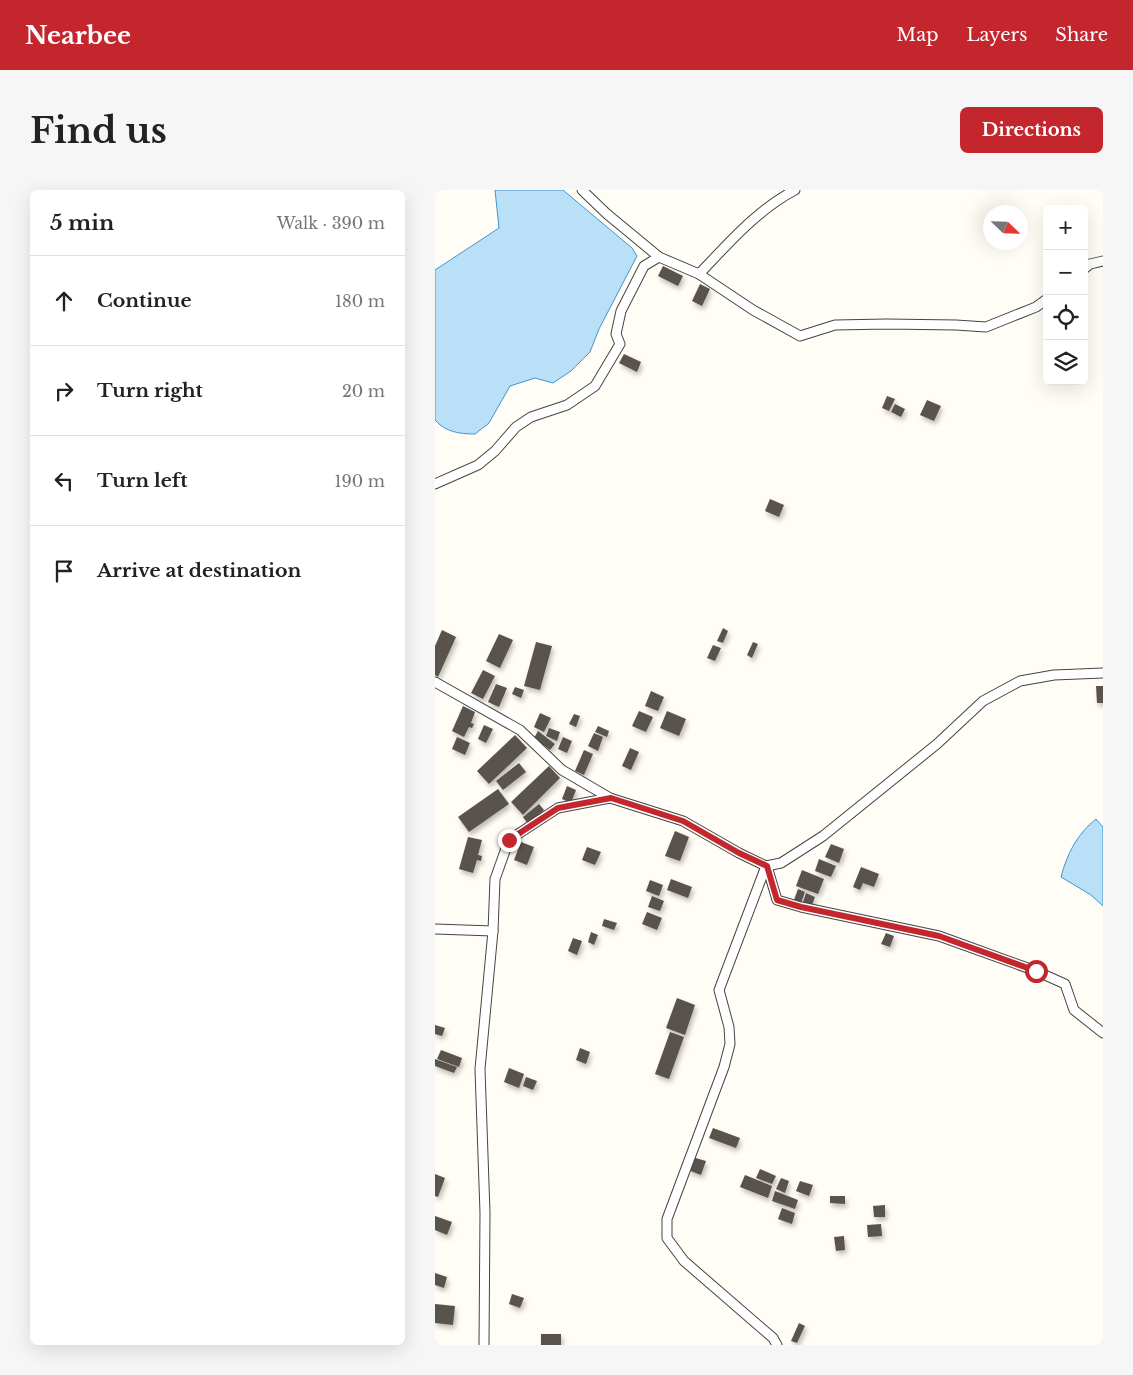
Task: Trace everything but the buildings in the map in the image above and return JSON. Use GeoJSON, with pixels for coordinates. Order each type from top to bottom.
{"type":"FeatureCollection","features":[{"type":"Feature","properties":{"kind":"street"},"geometry":{"type":"LineString","coordinates":[[582,190],[607,214],[659,257],[699,274],[753,310],[800,336],[835,325],[887,324],[985,327],[1036,307],[1043,302]]}},
{"type":"Feature","properties":{"kind":"street"},"geometry":{"type":"LineString","coordinates":[[699,274],[743,228],[770,205],[795,190]]}},
{"type":"Feature","properties":{"kind":"street"},"geometry":{"type":"LineString","coordinates":[[435,484],[479,465],[495,451],[516,427],[531,417],[567,405],[595,386],[619,344],[616,334],[621,311],[644,266],[659,257]]}},
{"type":"Feature","properties":{"kind":"street"},"geometry":{"type":"LineString","coordinates":[[1088,266],[1103,261]]}},
{"type":"Feature","properties":{"kind":"street"},"geometry":{"type":"LineString","coordinates":[[435,682],[519,730],[562,770],[611,798],[683,821],[739,853],[767,866],[781,864],[823,836],[937,744],[983,701],[1020,681],[1054,675],[1103,674]]}},
{"type":"Feature","properties":{"kind":"street"},"geometry":{"type":"LineString","coordinates":[[484,1345],[485,1214],[480,1069],[493,931],[495,880],[509,840],[558,808],[611,798]]}},
{"type":"Feature","properties":{"kind":"street"},"geometry":{"type":"LineString","coordinates":[[767,866],[777,900],[801,907],[939,936],[1036,971],[1065,984],[1074,1010],[1103,1032]]}},
{"type":"Feature","properties":{"kind":"street"},"geometry":{"type":"LineString","coordinates":[[767,866],[719,990],[729,1027],[730,1044],[724,1067],[667,1219],[667,1238],[684,1261],[773,1338],[777,1345]]}},
{"type":"Feature","properties":{"kind":"street"},"geometry":{"type":"LineString","coordinates":[[435,929],[493,931]]}},
{"type":"Feature","properties":{"kind":"water"},"geometry":{"type":"Polygon","coordinates":[[[495,190],[563,190],[632,248],[637,256],[599,329],[590,352],[571,371],[553,383],[535,378],[510,386],[489,423],[475,434],[453,432],[435,420],[435,270],[499,228],[495,190]]]}},
{"type":"Feature","properties":{"kind":"water"},"geometry":{"type":"Polygon","coordinates":[[[1096,819],[1103,827],[1103,906],[1091,895],[1061,877],[1066,860],[1078,838],[1096,819]]]}},
{"type":"Feature","properties":{"kind":"route"},"geometry":{"type":"LineString","coordinates":[[509,840],[558,808],[611,798],[683,821],[739,853],[767,866],[777,900],[801,907],[939,936],[1036,971]]}}]}
